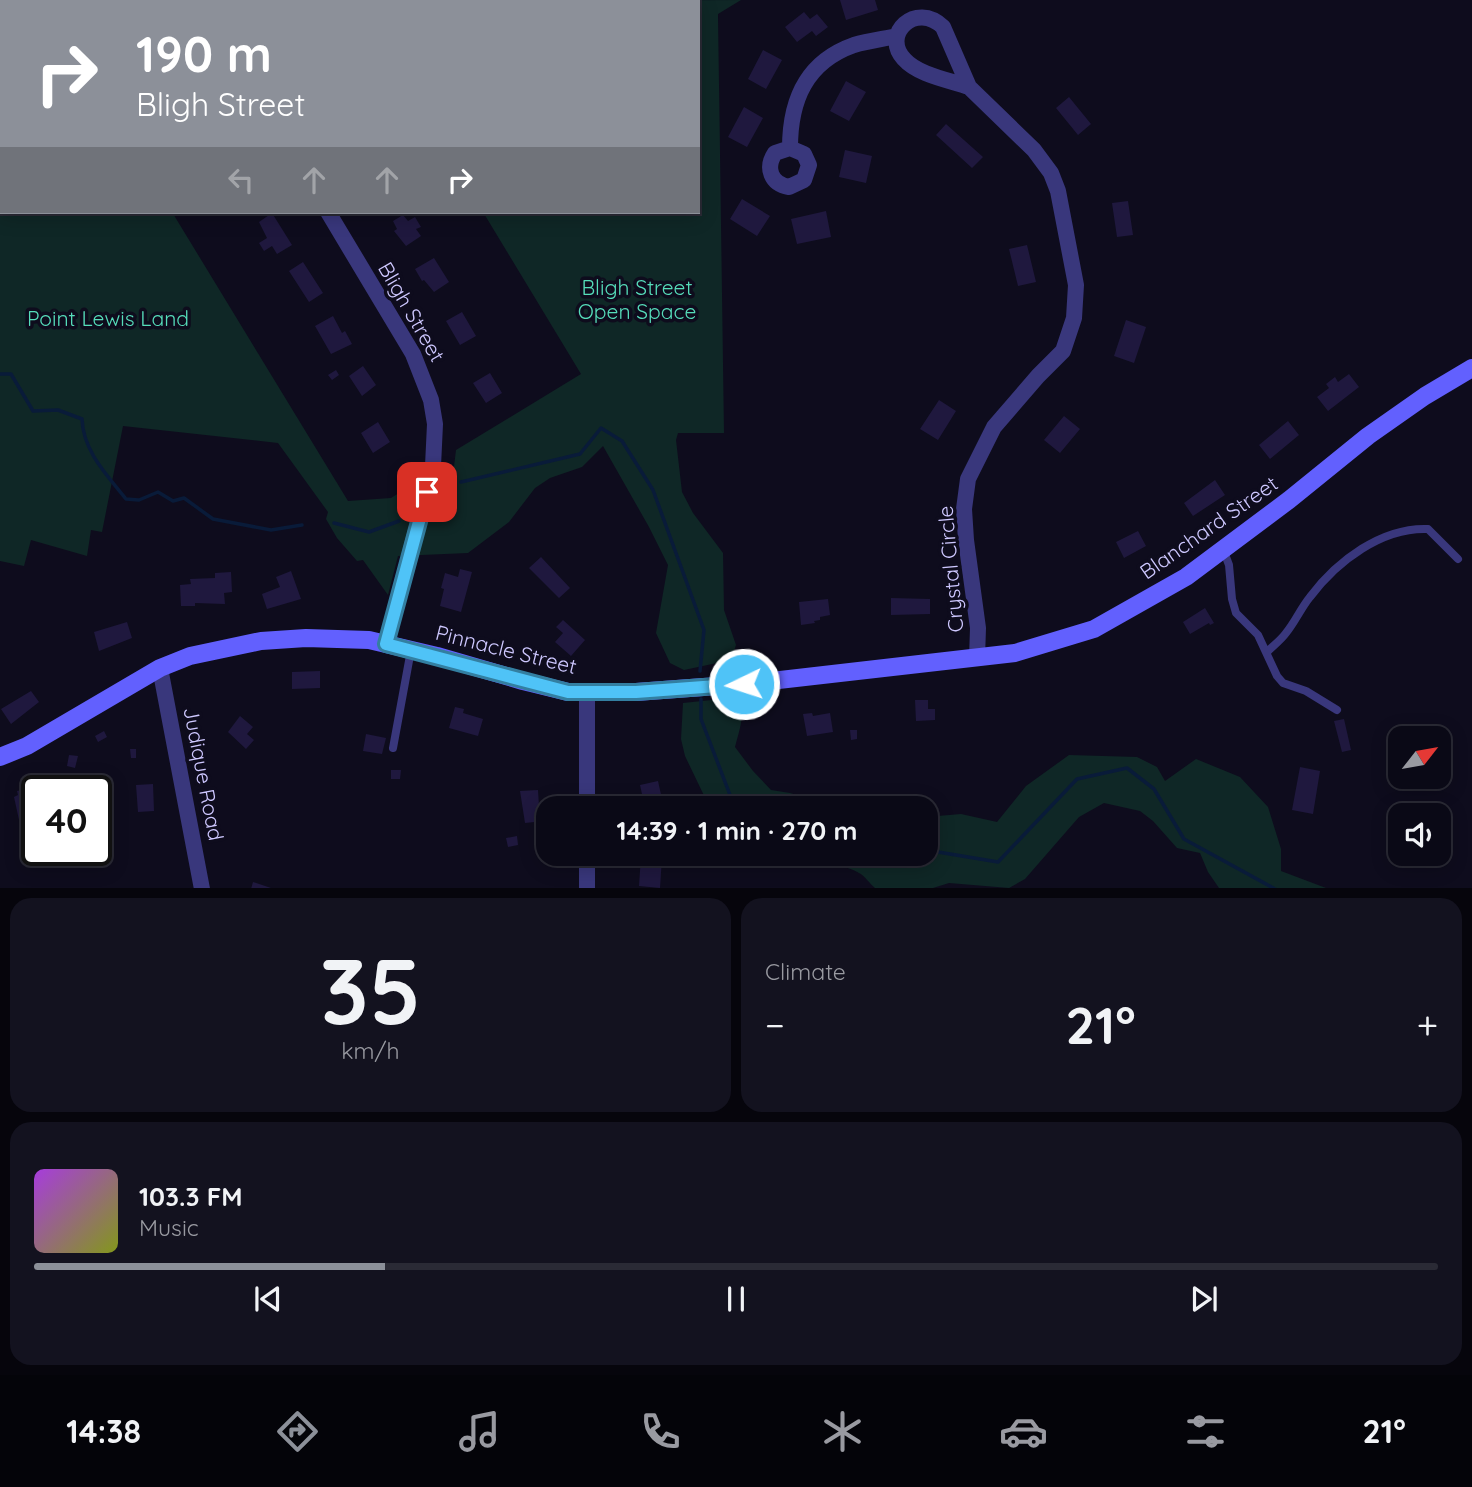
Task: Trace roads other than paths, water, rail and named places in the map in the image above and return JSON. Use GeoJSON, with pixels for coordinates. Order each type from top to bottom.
{"type":"FeatureCollection","features":[{"type":"Feature","properties":{"kind":"street","name":"Crystal Circle"},"geometry":{"type":"LineString","coordinates":[[969,87],[948,36],[937,21],[921,16],[912,18],[900,29],[897,37],[899,52],[911,65],[969,87],[1034,150],[1051,173],[1058,191],[1076,285],[1074,318],[1063,351],[994,427],[968,479],[964,509],[965,540],[978,628],[977,658]]}},
{"type":"Feature","properties":{"kind":"street","name":"Crystal Circle"},"geometry":{"type":"LineString","coordinates":[[790,148],[790,126],[795,102],[804,84],[822,64],[833,55],[858,44],[897,37]]}},
{"type":"Feature","properties":{"kind":"street","name":"Bligh Street"},"geometry":{"type":"LineString","coordinates":[[329,214],[413,354],[431,400],[435,424],[433,466],[386,644]]}},
{"type":"Feature","properties":{"kind":"street","name":"Blanchard Street"},"geometry":{"type":"LineString","coordinates":[[861,671],[1016,653],[1094,629],[1186,577],[1289,500],[1368,436],[1425,396],[1472,368]]}},
{"type":"Feature","properties":{"kind":"street","name":"Pinnacle Street"},"geometry":{"type":"LineString","coordinates":[[0,757],[27,746],[160,668],[190,656],[261,641],[306,638],[369,640],[568,692],[636,692],[861,671]]}},
{"type":"Feature","properties":{"kind":"street","name":"Judique Road"},"geometry":{"type":"LineString","coordinates":[[160,668],[202,888]]}},
{"type":"Feature","properties":{"kind":"street"},"geometry":{"type":"LineString","coordinates":[[587,692],[587,796]]}},
{"type":"Feature","properties":{"kind":"street"},"geometry":{"type":"LineString","coordinates":[[587,866],[587,888]]}},
{"type":"Feature","properties":{"kind":"lane"},"geometry":{"type":"LineString","coordinates":[[1267,652],[1286,635],[1309,597],[1326,578],[1340,565],[1392,532],[1410,528],[1428,529],[1458,559]]}},
{"type":"Feature","properties":{"kind":"lane"},"geometry":{"type":"LineString","coordinates":[[1223,549],[1229,565],[1236,612],[1258,635],[1277,676],[1283,683],[1306,691],[1337,710]]}},
{"type":"Feature","properties":{"kind":"lane"},"geometry":{"type":"LineString","coordinates":[[393,748],[411,650]]}},
{"type":"Feature","properties":{"kind":"waterway"},"geometry":{"type":"LineString","coordinates":[[0,374],[11,374],[33,411],[58,410],[82,419],[83,431],[91,452],[126,499],[139,500],[158,492],[173,501],[184,498],[213,519],[271,530],[302,525]]}},
{"type":"Feature","properties":{"kind":"waterway"},"geometry":{"type":"LineString","coordinates":[[461,482],[580,454],[601,428],[622,441],[653,490],[704,630],[700,671]]}},
{"type":"Feature","properties":{"kind":"waterway"},"geometry":{"type":"LineString","coordinates":[[334,523],[369,532],[399,521]]}},
{"type":"Feature","properties":{"kind":"waterway"},"geometry":{"type":"LineString","coordinates":[[701,699],[701,719],[730,796]]}},
{"type":"Feature","properties":{"kind":"waterway"},"geometry":{"type":"LineString","coordinates":[[938,852],[998,862],[1077,779],[1127,768],[1154,789],[1184,839],[1273,888]]}},
{"type":"Feature","properties":{"kind":"park label","name":"Bligh Street Open Space"},"geometry":{"type":"Point","coordinates":[637,300]}},
{"type":"Feature","properties":{"kind":"park label","name":"Point Lewis Land"},"geometry":{"type":"Point","coordinates":[108,319]}}]}
